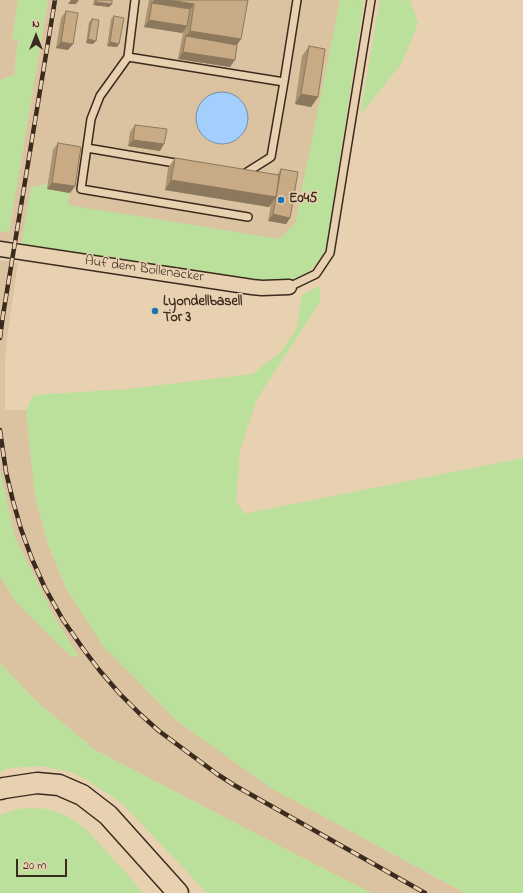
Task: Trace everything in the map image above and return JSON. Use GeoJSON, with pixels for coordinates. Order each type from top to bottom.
{"type":"FeatureCollection","features":[{"type":"Feature","properties":{"kind":"main road"},"geometry":{"type":"LineString","coordinates":[[0,790],[4,788],[37,783],[59,785],[82,795],[108,815],[178,893]]}},
{"type":"Feature","properties":{"kind":"street","name":"Auf dem Bollenacker"},"geometry":{"type":"LineString","coordinates":[[0,249],[252,287],[289,287]]}},
{"type":"Feature","properties":{"kind":"lane"},"geometry":{"type":"LineString","coordinates":[[135,0],[128,57],[100,96],[91,119],[81,188],[248,217]]}},
{"type":"Feature","properties":{"kind":"lane"},"geometry":{"type":"LineString","coordinates":[[236,173],[244,174],[271,157],[297,0]]}},
{"type":"Feature","properties":{"kind":"lane"},"geometry":{"type":"LineString","coordinates":[[289,287],[316,274],[330,253],[371,0]]}},
{"type":"Feature","properties":{"kind":"lane"},"geometry":{"type":"LineString","coordinates":[[128,57],[284,82]]}},
{"type":"Feature","properties":{"kind":"lane"},"geometry":{"type":"LineString","coordinates":[[87,148],[189,165]]}},
{"type":"Feature","properties":{"kind":"shaded area"},"geometry":{"type":"Polygon","coordinates":[[[0,0],[18,0],[12,40],[18,39],[14,75],[0,80],[0,0]]]}},
{"type":"Feature","properties":{"kind":"shaded area"},"geometry":{"type":"Polygon","coordinates":[[[48,0],[361,0],[321,241],[22,242],[9,240],[8,243],[0,242],[0,126],[9,232],[48,0]]]}},
{"type":"Feature","properties":{"kind":"shaded area"},"geometry":{"type":"Polygon","coordinates":[[[0,260],[18,263],[8,330],[5,363],[5,410],[26,410],[35,496],[48,544],[66,588],[271,788],[465,893],[372,893],[95,750],[37,702],[0,663],[0,260]]]}},
{"type":"Feature","properties":{"kind":"green space"},"geometry":{"type":"Polygon","coordinates":[[[18,0],[48,0],[9,232],[0,231],[0,80],[14,75],[18,39],[12,41],[18,0]]]}},
{"type":"Feature","properties":{"kind":"green space"},"geometry":{"type":"Polygon","coordinates":[[[340,0],[364,1],[327,242],[322,258],[307,274],[291,280],[265,282],[250,281],[21,245],[31,187],[48,184],[47,189],[70,193],[68,205],[280,239],[295,223],[340,0]]]}},
{"type":"Feature","properties":{"kind":"green space"},"geometry":{"type":"Polygon","coordinates":[[[380,0],[410,0],[418,23],[402,63],[360,115],[380,0]]]}},
{"type":"Feature","properties":{"kind":"green space"},"geometry":{"type":"Polygon","coordinates":[[[320,286],[320,302],[257,399],[240,450],[236,501],[244,514],[523,458],[523,893],[465,893],[271,788],[177,721],[102,645],[66,588],[48,544],[35,496],[26,410],[34,395],[128,389],[252,374],[279,354],[297,328],[302,295],[320,286]]]}},
{"type":"Feature","properties":{"kind":"green space"},"geometry":{"type":"Polygon","coordinates":[[[0,470],[15,537],[53,614],[79,657],[71,656],[16,602],[0,576],[0,470]]]}},
{"type":"Feature","properties":{"kind":"green space"},"geometry":{"type":"Polygon","coordinates":[[[0,663],[37,702],[95,750],[372,893],[207,893],[121,802],[75,773],[41,766],[9,768],[0,772],[0,663]]]}},
{"type":"Feature","properties":{"kind":"green space"},"geometry":{"type":"Polygon","coordinates":[[[17,809],[48,809],[65,815],[78,823],[89,832],[143,893],[0,893],[0,815],[17,809]]]}},
{"type":"Feature","properties":{"kind":"water"},"geometry":{"type":"Polygon","coordinates":[[[222,92],[232,94],[240,100],[246,108],[248,118],[246,128],[240,136],[232,142],[222,144],[212,142],[204,136],[198,128],[196,118],[198,108],[204,100],[212,94],[222,92]]]}},
{"type":"Feature","properties":{"kind":"building"},"geometry":{"type":"Polygon","coordinates":[[[96,0],[112,0],[112,4],[96,2],[96,0]]]}},
{"type":"Feature","properties":{"kind":"building"},"geometry":{"type":"Polygon","coordinates":[[[169,0],[248,0],[241,39],[190,31],[194,4],[169,0]]]}},
{"type":"Feature","properties":{"kind":"building"},"geometry":{"type":"Polygon","coordinates":[[[152,3],[190,9],[187,26],[149,20],[152,3]]]}},
{"type":"Feature","properties":{"kind":"building"},"geometry":{"type":"Polygon","coordinates":[[[66,11],[78,13],[73,44],[61,42],[66,11]]]}},
{"type":"Feature","properties":{"kind":"building"},"geometry":{"type":"Polygon","coordinates":[[[114,16],[124,18],[119,44],[110,42],[114,16]]]}},
{"type":"Feature","properties":{"kind":"building"},"geometry":{"type":"Polygon","coordinates":[[[92,19],[99,20],[96,41],[88,39],[92,19]]]}},
{"type":"Feature","properties":{"kind":"building"},"geometry":{"type":"Polygon","coordinates":[[[186,36],[237,45],[235,60],[183,52],[186,36]]]}},
{"type":"Feature","properties":{"kind":"building"},"geometry":{"type":"Polygon","coordinates":[[[309,46],[325,49],[318,97],[301,94],[309,46]]]}},
{"type":"Feature","properties":{"kind":"building"},"geometry":{"type":"Polygon","coordinates":[[[135,125],[167,129],[164,144],[133,140],[135,125]]]}},
{"type":"Feature","properties":{"kind":"building"},"geometry":{"type":"Polygon","coordinates":[[[58,143],[81,147],[75,186],[52,183],[58,143]]]}},
{"type":"Feature","properties":{"kind":"building"},"geometry":{"type":"Polygon","coordinates":[[[175,158],[279,175],[276,197],[171,180],[175,158]]]}},
{"type":"Feature","properties":{"kind":"building","name":"E045"},"geometry":{"type":"Polygon","coordinates":[[[281,169],[298,172],[290,218],[273,214],[281,169]]]}},
{"type":"Feature","properties":{"kind":"railway"},"geometry":{"type":"LineString","coordinates":[[0,338],[55,0]]}},
{"type":"Feature","properties":{"kind":"railway"},"geometry":{"type":"LineString","coordinates":[[0,430],[6,472],[13,501],[32,559],[45,588],[63,620],[84,650],[120,694],[159,731],[217,774],[425,893]]}},
{"type":"Feature","properties":{"kind":"place","name":"E045"},"geometry":{"type":"Point","coordinates":[281,200]}},
{"type":"Feature","properties":{"kind":"place","name":"Lyondellbasell Tor 3"},"geometry":{"type":"Point","coordinates":[155,311]}}]}
